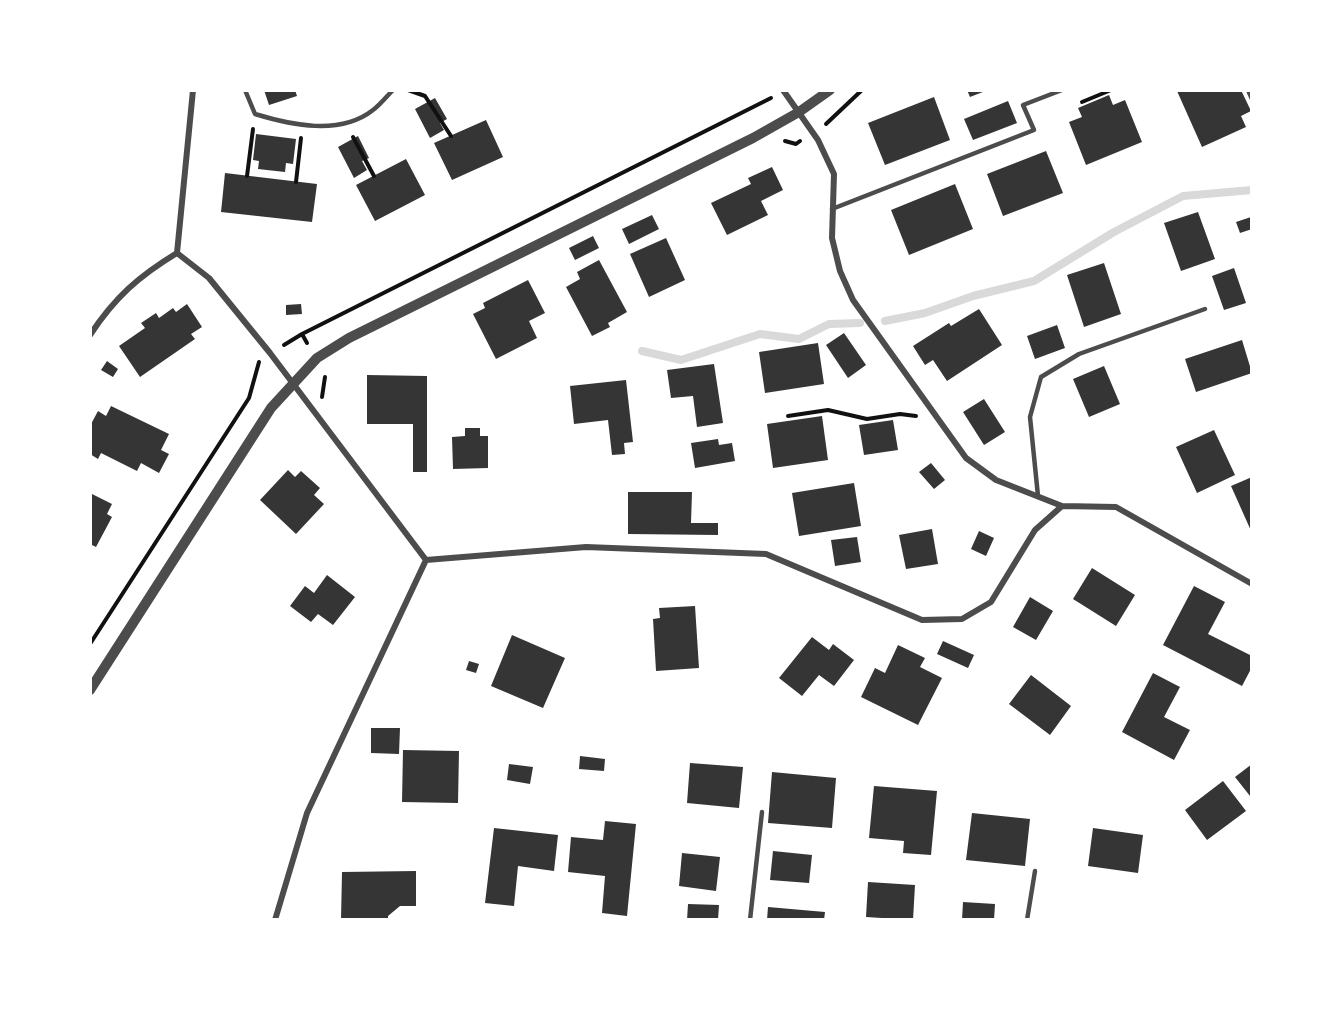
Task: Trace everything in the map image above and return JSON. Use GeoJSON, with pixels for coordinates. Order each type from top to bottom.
{"type":"FeatureCollection","features":[{"type":"Feature","properties":{"kind":"street"},"geometry":{"type":"LineString","coordinates":[[177,253],[193,90]]}},
{"type":"Feature","properties":{"kind":"street"},"geometry":{"type":"LineString","coordinates":[[783,90],[818,140],[834,174],[832,238],[840,271],[853,300],[966,458],[996,480],[1062,506],[1116,507],[1252,584]]}},
{"type":"Feature","properties":{"kind":"street"},"geometry":{"type":"LineString","coordinates":[[90,690],[271,408],[317,358],[349,338],[753,138],[799,112],[830,90]]}},
{"type":"Feature","properties":{"kind":"street"},"geometry":{"type":"LineString","coordinates":[[90,334],[105,311],[142,274],[177,253]]}},
{"type":"Feature","properties":{"kind":"street"},"geometry":{"type":"LineString","coordinates":[[177,253],[208,278],[270,353],[426,560]]}},
{"type":"Feature","properties":{"kind":"street"},"geometry":{"type":"LineString","coordinates":[[426,560],[586,547],[766,554],[922,620],[962,620],[991,602],[1035,530],[1062,506]]}},
{"type":"Feature","properties":{"kind":"street"},"geometry":{"type":"LineString","coordinates":[[274,920],[307,813],[426,560]]}},
{"type":"Feature","properties":{"kind":"lane"},"geometry":{"type":"LineString","coordinates":[[245,90],[255,114],[284,123],[302,125],[335,125],[345,122],[372,111],[393,90]]}},
{"type":"Feature","properties":{"kind":"lane"},"geometry":{"type":"LineString","coordinates":[[832,209],[1034,130],[1023,105],[1062,90]]}},
{"type":"Feature","properties":{"kind":"lane"},"geometry":{"type":"LineString","coordinates":[[1248,90],[1252,99]]}},
{"type":"Feature","properties":{"kind":"lane"},"geometry":{"type":"LineString","coordinates":[[1038,496],[1030,417],[1041,377],[1079,354],[1205,309]]}},
{"type":"Feature","properties":{"kind":"lane"},"geometry":{"type":"LineString","coordinates":[[750,920],[762,812]]}},
{"type":"Feature","properties":{"kind":"lane"},"geometry":{"type":"LineString","coordinates":[[1027,920],[1035,871]]}},
{"type":"Feature","properties":{"kind":"path"},"geometry":{"type":"LineString","coordinates":[[408,90],[425,96],[451,136]]}},
{"type":"Feature","properties":{"kind":"path"},"geometry":{"type":"LineString","coordinates":[[1082,102],[1111,90]]}},
{"type":"Feature","properties":{"kind":"path"},"geometry":{"type":"LineString","coordinates":[[90,644],[249,398],[259,360],[302,334],[758,106]]}},
{"type":"Feature","properties":{"kind":"path"},"geometry":{"type":"LineString","coordinates":[[247,176],[255,114]]}},
{"type":"Feature","properties":{"kind":"path"},"geometry":{"type":"LineString","coordinates":[[345,122],[375,176]]}},
{"type":"Feature","properties":{"kind":"path"},"geometry":{"type":"LineString","coordinates":[[296,182],[302,125]]}},
{"type":"Feature","properties":{"kind":"path"},"geometry":{"type":"LineString","coordinates":[[302,334],[317,358]]}},
{"type":"Feature","properties":{"kind":"path"},"geometry":{"type":"LineString","coordinates":[[788,416],[828,410],[867,419],[900,414],[919,416]]}},
{"type":"Feature","properties":{"kind":"building"},"geometry":{"type":"Polygon","coordinates":[[[264,90],[295,90],[297,96],[269,105],[264,90]]]}},
{"type":"Feature","properties":{"kind":"building"},"geometry":{"type":"Polygon","coordinates":[[[967,90],[988,90],[970,97],[967,90]]]}},
{"type":"Feature","properties":{"kind":"building"},"geometry":{"type":"Polygon","coordinates":[[[1241,90],[1251,111],[1241,116],[1246,127],[1202,147],[1177,91],[1241,90]]]}},
{"type":"Feature","properties":{"kind":"building"},"geometry":{"type":"Polygon","coordinates":[[[1109,95],[1113,105],[1125,100],[1142,142],[1086,165],[1069,122],[1082,117],[1078,108],[1109,95]]]}},
{"type":"Feature","properties":{"kind":"building"},"geometry":{"type":"Polygon","coordinates":[[[934,97],[950,140],[885,165],[868,123],[934,97]]]}},
{"type":"Feature","properties":{"kind":"building"},"geometry":{"type":"Polygon","coordinates":[[[435,98],[447,119],[440,123],[444,130],[430,138],[415,109],[435,98]]]}},
{"type":"Feature","properties":{"kind":"building"},"geometry":{"type":"Polygon","coordinates":[[[1008,101],[1017,123],[973,140],[964,119],[1008,101]]]}},
{"type":"Feature","properties":{"kind":"building"},"geometry":{"type":"Polygon","coordinates":[[[486,120],[503,157],[452,180],[434,143],[486,120]]]}},
{"type":"Feature","properties":{"kind":"building"},"geometry":{"type":"Polygon","coordinates":[[[256,134],[296,139],[293,164],[286,163],[285,172],[258,169],[259,161],[253,160],[256,134]]]}},
{"type":"Feature","properties":{"kind":"building"},"geometry":{"type":"Polygon","coordinates":[[[358,136],[369,158],[362,161],[367,170],[354,178],[338,147],[358,136]]]}},
{"type":"Feature","properties":{"kind":"building"},"geometry":{"type":"Polygon","coordinates":[[[1046,151],[1063,193],[1003,216],[987,174],[1046,151]]]}},
{"type":"Feature","properties":{"kind":"building"},"geometry":{"type":"Polygon","coordinates":[[[406,159],[425,195],[375,221],[356,185],[406,159]]]}},
{"type":"Feature","properties":{"kind":"building"},"geometry":{"type":"Polygon","coordinates":[[[772,167],[783,190],[761,201],[768,215],[727,235],[711,203],[751,184],[748,178],[772,167]]]}},
{"type":"Feature","properties":{"kind":"building"},"geometry":{"type":"Polygon","coordinates":[[[225,173],[317,184],[312,222],[221,212],[225,173]]]}},
{"type":"Feature","properties":{"kind":"building"},"geometry":{"type":"Polygon","coordinates":[[[955,184],[973,229],[909,255],[891,210],[955,184]]]}},
{"type":"Feature","properties":{"kind":"building"},"geometry":{"type":"Polygon","coordinates":[[[1198,212],[1215,259],[1181,271],[1164,223],[1198,212]]]}},
{"type":"Feature","properties":{"kind":"building"},"geometry":{"type":"Polygon","coordinates":[[[652,215],[659,229],[629,244],[622,229],[652,215]]]}},
{"type":"Feature","properties":{"kind":"building"},"geometry":{"type":"Polygon","coordinates":[[[1251,217],[1252,229],[1240,233],[1236,222],[1251,217]]]}},
{"type":"Feature","properties":{"kind":"building"},"geometry":{"type":"Polygon","coordinates":[[[593,236],[599,248],[575,260],[569,248],[593,236]]]}},
{"type":"Feature","properties":{"kind":"building"},"geometry":{"type":"Polygon","coordinates":[[[666,238],[685,280],[649,297],[630,254],[666,238]]]}},
{"type":"Feature","properties":{"kind":"building"},"geometry":{"type":"Polygon","coordinates":[[[599,260],[627,312],[608,323],[610,327],[592,336],[566,287],[580,279],[577,272],[599,260]]]}},
{"type":"Feature","properties":{"kind":"building"},"geometry":{"type":"Polygon","coordinates":[[[1104,263],[1121,314],[1084,327],[1067,275],[1104,263]]]}},
{"type":"Feature","properties":{"kind":"building"},"geometry":{"type":"Polygon","coordinates":[[[1234,268],[1246,303],[1224,310],[1212,276],[1234,268]]]}},
{"type":"Feature","properties":{"kind":"building"},"geometry":{"type":"Polygon","coordinates":[[[528,280],[545,313],[529,321],[537,338],[496,359],[473,314],[485,308],[483,303],[528,280]]]}},
{"type":"Feature","properties":{"kind":"building"},"geometry":{"type":"Polygon","coordinates":[[[187,304],[202,327],[191,334],[195,339],[140,377],[119,346],[145,328],[141,323],[156,313],[159,318],[173,308],[176,312],[187,304]]]}},
{"type":"Feature","properties":{"kind":"building"},"geometry":{"type":"Polygon","coordinates":[[[301,304],[302,314],[286,315],[286,305],[301,304]]]}},
{"type":"Feature","properties":{"kind":"building"},"geometry":{"type":"Polygon","coordinates":[[[979,309],[1002,345],[947,381],[933,360],[925,365],[913,346],[949,323],[951,326],[979,309]]]}},
{"type":"Feature","properties":{"kind":"building"},"geometry":{"type":"Polygon","coordinates":[[[1057,325],[1065,348],[1035,359],[1027,336],[1057,325]]]}},
{"type":"Feature","properties":{"kind":"building"},"geometry":{"type":"Polygon","coordinates":[[[844,333],[866,365],[848,378],[826,345],[844,333]]]}},
{"type":"Feature","properties":{"kind":"building"},"geometry":{"type":"Polygon","coordinates":[[[1242,340],[1252,373],[1196,392],[1185,359],[1242,340]]]}},
{"type":"Feature","properties":{"kind":"building"},"geometry":{"type":"Polygon","coordinates":[[[818,343],[824,384],[765,393],[759,352],[818,343]]]}},
{"type":"Feature","properties":{"kind":"building"},"geometry":{"type":"Polygon","coordinates":[[[107,361],[118,369],[113,377],[101,370],[107,361]]]}},
{"type":"Feature","properties":{"kind":"building"},"geometry":{"type":"Polygon","coordinates":[[[714,364],[723,423],[697,427],[693,396],[671,398],[667,370],[714,364]]]}},
{"type":"Feature","properties":{"kind":"building"},"geometry":{"type":"Polygon","coordinates":[[[1104,366],[1120,404],[1089,417],[1073,379],[1104,366]]]}},
{"type":"Feature","properties":{"kind":"building"},"geometry":{"type":"Polygon","coordinates":[[[367,375],[427,376],[427,472],[413,472],[413,424],[367,424],[367,375]]]}},
{"type":"Feature","properties":{"kind":"building"},"geometry":{"type":"Polygon","coordinates":[[[626,380],[633,442],[624,443],[625,454],[612,455],[608,420],[574,424],[570,386],[626,380]]]}},
{"type":"Feature","properties":{"kind":"building"},"geometry":{"type":"Polygon","coordinates":[[[984,399],[1005,432],[984,445],[963,412],[984,399]]]}},
{"type":"Feature","properties":{"kind":"building"},"geometry":{"type":"Polygon","coordinates":[[[111,406],[169,434],[161,450],[169,454],[159,473],[141,463],[137,471],[101,453],[98,459],[90,454],[90,426],[98,411],[106,416],[111,406]]]}},
{"type":"Feature","properties":{"kind":"building"},"geometry":{"type":"Polygon","coordinates":[[[822,416],[828,460],[773,468],[767,424],[822,416]]]}},
{"type":"Feature","properties":{"kind":"building"},"geometry":{"type":"Polygon","coordinates":[[[893,420],[898,450],[864,455],[859,425],[893,420]]]}},
{"type":"Feature","properties":{"kind":"building"},"geometry":{"type":"Polygon","coordinates":[[[465,428],[480,428],[480,436],[488,436],[488,468],[453,469],[452,437],[465,436],[465,428]]]}},
{"type":"Feature","properties":{"kind":"building"},"geometry":{"type":"Polygon","coordinates":[[[1214,430],[1235,475],[1197,493],[1176,447],[1214,430]]]}},
{"type":"Feature","properties":{"kind":"building"},"geometry":{"type":"Polygon","coordinates":[[[718,439],[719,445],[732,443],[735,461],[695,468],[691,443],[718,439]]]}},
{"type":"Feature","properties":{"kind":"building"},"geometry":{"type":"Polygon","coordinates":[[[931,463],[945,480],[934,489],[919,472],[931,463]]]}},
{"type":"Feature","properties":{"kind":"building"},"geometry":{"type":"Polygon","coordinates":[[[288,470],[295,477],[301,471],[320,488],[314,495],[324,504],[296,534],[260,500],[288,470]]]}},
{"type":"Feature","properties":{"kind":"building"},"geometry":{"type":"Polygon","coordinates":[[[1252,477],[1252,533],[1231,486],[1252,477]]]}},
{"type":"Feature","properties":{"kind":"building"},"geometry":{"type":"Polygon","coordinates":[[[854,483],[861,526],[799,536],[792,493],[854,483]]]}},
{"type":"Feature","properties":{"kind":"building"},"geometry":{"type":"Polygon","coordinates":[[[628,492],[692,492],[691,523],[718,523],[718,535],[628,534],[628,492]]]}},
{"type":"Feature","properties":{"kind":"building"},"geometry":{"type":"Polygon","coordinates":[[[90,493],[112,504],[107,514],[112,517],[96,547],[90,544],[90,493]]]}},
{"type":"Feature","properties":{"kind":"building"},"geometry":{"type":"Polygon","coordinates":[[[932,529],[938,564],[906,569],[899,535],[932,529]]]}},
{"type":"Feature","properties":{"kind":"building"},"geometry":{"type":"Polygon","coordinates":[[[979,531],[994,538],[986,556],[971,549],[979,531]]]}},
{"type":"Feature","properties":{"kind":"building"},"geometry":{"type":"Polygon","coordinates":[[[857,537],[861,562],[835,566],[831,540],[857,537]]]}},
{"type":"Feature","properties":{"kind":"building"},"geometry":{"type":"Polygon","coordinates":[[[1092,568],[1135,595],[1116,626],[1073,599],[1092,568]]]}},
{"type":"Feature","properties":{"kind":"building"},"geometry":{"type":"Polygon","coordinates":[[[327,575],[355,597],[333,625],[318,614],[311,622],[290,606],[305,586],[314,593],[327,575]]]}},
{"type":"Feature","properties":{"kind":"building"},"geometry":{"type":"Polygon","coordinates":[[[1194,586],[1225,602],[1208,634],[1252,656],[1252,667],[1242,686],[1163,645],[1194,586]]]}},
{"type":"Feature","properties":{"kind":"building"},"geometry":{"type":"Polygon","coordinates":[[[1030,597],[1053,611],[1036,640],[1013,627],[1030,597]]]}},
{"type":"Feature","properties":{"kind":"building"},"geometry":{"type":"Polygon","coordinates":[[[695,606],[699,668],[656,671],[653,619],[660,618],[659,608],[695,606]]]}},
{"type":"Feature","properties":{"kind":"building"},"geometry":{"type":"Polygon","coordinates":[[[512,635],[565,658],[543,708],[491,686],[512,635]]]}},
{"type":"Feature","properties":{"kind":"building"},"geometry":{"type":"Polygon","coordinates":[[[812,637],[829,650],[833,644],[854,660],[834,686],[819,675],[802,696],[779,678],[812,637]]]}},
{"type":"Feature","properties":{"kind":"building"},"geometry":{"type":"Polygon","coordinates":[[[943,641],[974,655],[968,668],[937,654],[943,641]]]}},
{"type":"Feature","properties":{"kind":"building"},"geometry":{"type":"Polygon","coordinates":[[[898,645],[925,658],[920,667],[942,678],[918,725],[861,697],[875,668],[885,673],[898,645]]]}},
{"type":"Feature","properties":{"kind":"building"},"geometry":{"type":"Polygon","coordinates":[[[469,661],[479,664],[476,673],[466,670],[469,661]]]}},
{"type":"Feature","properties":{"kind":"building"},"geometry":{"type":"Polygon","coordinates":[[[1153,673],[1180,687],[1164,717],[1190,730],[1174,760],[1122,732],[1153,673]]]}},
{"type":"Feature","properties":{"kind":"building"},"geometry":{"type":"Polygon","coordinates":[[[1031,675],[1071,706],[1050,735],[1009,704],[1031,675]]]}},
{"type":"Feature","properties":{"kind":"building"},"geometry":{"type":"Polygon","coordinates":[[[371,728],[400,728],[399,754],[371,753],[371,728]]]}},
{"type":"Feature","properties":{"kind":"building"},"geometry":{"type":"Polygon","coordinates":[[[403,750],[459,751],[458,803],[402,802],[403,750]]]}},
{"type":"Feature","properties":{"kind":"building"},"geometry":{"type":"Polygon","coordinates":[[[580,756],[605,759],[604,771],[579,769],[580,756]]]}},
{"type":"Feature","properties":{"kind":"building"},"geometry":{"type":"Polygon","coordinates":[[[690,763],[743,767],[739,808],[687,803],[690,763]]]}},
{"type":"Feature","properties":{"kind":"building"},"geometry":{"type":"Polygon","coordinates":[[[509,764],[533,767],[530,784],[507,780],[509,764]]]}},
{"type":"Feature","properties":{"kind":"building"},"geometry":{"type":"Polygon","coordinates":[[[1252,764],[1252,795],[1250,796],[1235,777],[1252,764]]]}},
{"type":"Feature","properties":{"kind":"building"},"geometry":{"type":"Polygon","coordinates":[[[772,772],[836,778],[832,828],[768,823],[772,772]]]}},
{"type":"Feature","properties":{"kind":"building"},"geometry":{"type":"Polygon","coordinates":[[[1223,781],[1246,811],[1207,840],[1185,810],[1223,781]]]}},
{"type":"Feature","properties":{"kind":"building"},"geometry":{"type":"Polygon","coordinates":[[[874,786],[937,791],[931,855],[903,853],[904,841],[869,838],[874,786]]]}},
{"type":"Feature","properties":{"kind":"building"},"geometry":{"type":"Polygon","coordinates":[[[972,813],[1030,819],[1025,866],[966,860],[972,813]]]}},
{"type":"Feature","properties":{"kind":"building"},"geometry":{"type":"Polygon","coordinates":[[[605,821],[636,824],[627,916],[602,913],[605,876],[568,872],[571,837],[603,840],[605,821]]]}},
{"type":"Feature","properties":{"kind":"building"},"geometry":{"type":"Polygon","coordinates":[[[494,828],[558,835],[554,871],[518,866],[514,906],[485,903],[494,828]]]}},
{"type":"Feature","properties":{"kind":"building"},"geometry":{"type":"Polygon","coordinates":[[[1093,828],[1143,835],[1138,873],[1088,866],[1093,828]]]}},
{"type":"Feature","properties":{"kind":"building"},"geometry":{"type":"Polygon","coordinates":[[[773,851],[812,855],[809,883],[770,880],[773,851]]]}},
{"type":"Feature","properties":{"kind":"building"},"geometry":{"type":"Polygon","coordinates":[[[682,853],[720,857],[716,891],[679,886],[682,853]]]}},
{"type":"Feature","properties":{"kind":"building"},"geometry":{"type":"Polygon","coordinates":[[[416,871],[416,906],[400,906],[388,916],[388,920],[341,920],[342,872],[416,871]]]}},
{"type":"Feature","properties":{"kind":"building"},"geometry":{"type":"Polygon","coordinates":[[[868,882],[915,885],[913,920],[866,917],[868,882]]]}},
{"type":"Feature","properties":{"kind":"building"},"geometry":{"type":"Polygon","coordinates":[[[963,902],[995,904],[994,920],[962,920],[963,902]]]}},
{"type":"Feature","properties":{"kind":"building"},"geometry":{"type":"Polygon","coordinates":[[[688,904],[719,905],[718,920],[687,920],[688,904]]]}},
{"type":"Feature","properties":{"kind":"building"},"geometry":{"type":"Polygon","coordinates":[[[768,907],[825,912],[824,920],[767,920],[768,907]]]}},
{"type":"Feature","properties":{"kind":"waterway"},"geometry":{"type":"LineString","coordinates":[[885,321],[925,313],[973,296],[1034,281],[1114,232],[1183,196],[1252,190]]}},
{"type":"Feature","properties":{"kind":"waterway"},"geometry":{"type":"LineString","coordinates":[[642,351],[681,360],[760,334],[799,339],[829,324],[860,323]]}}]}
